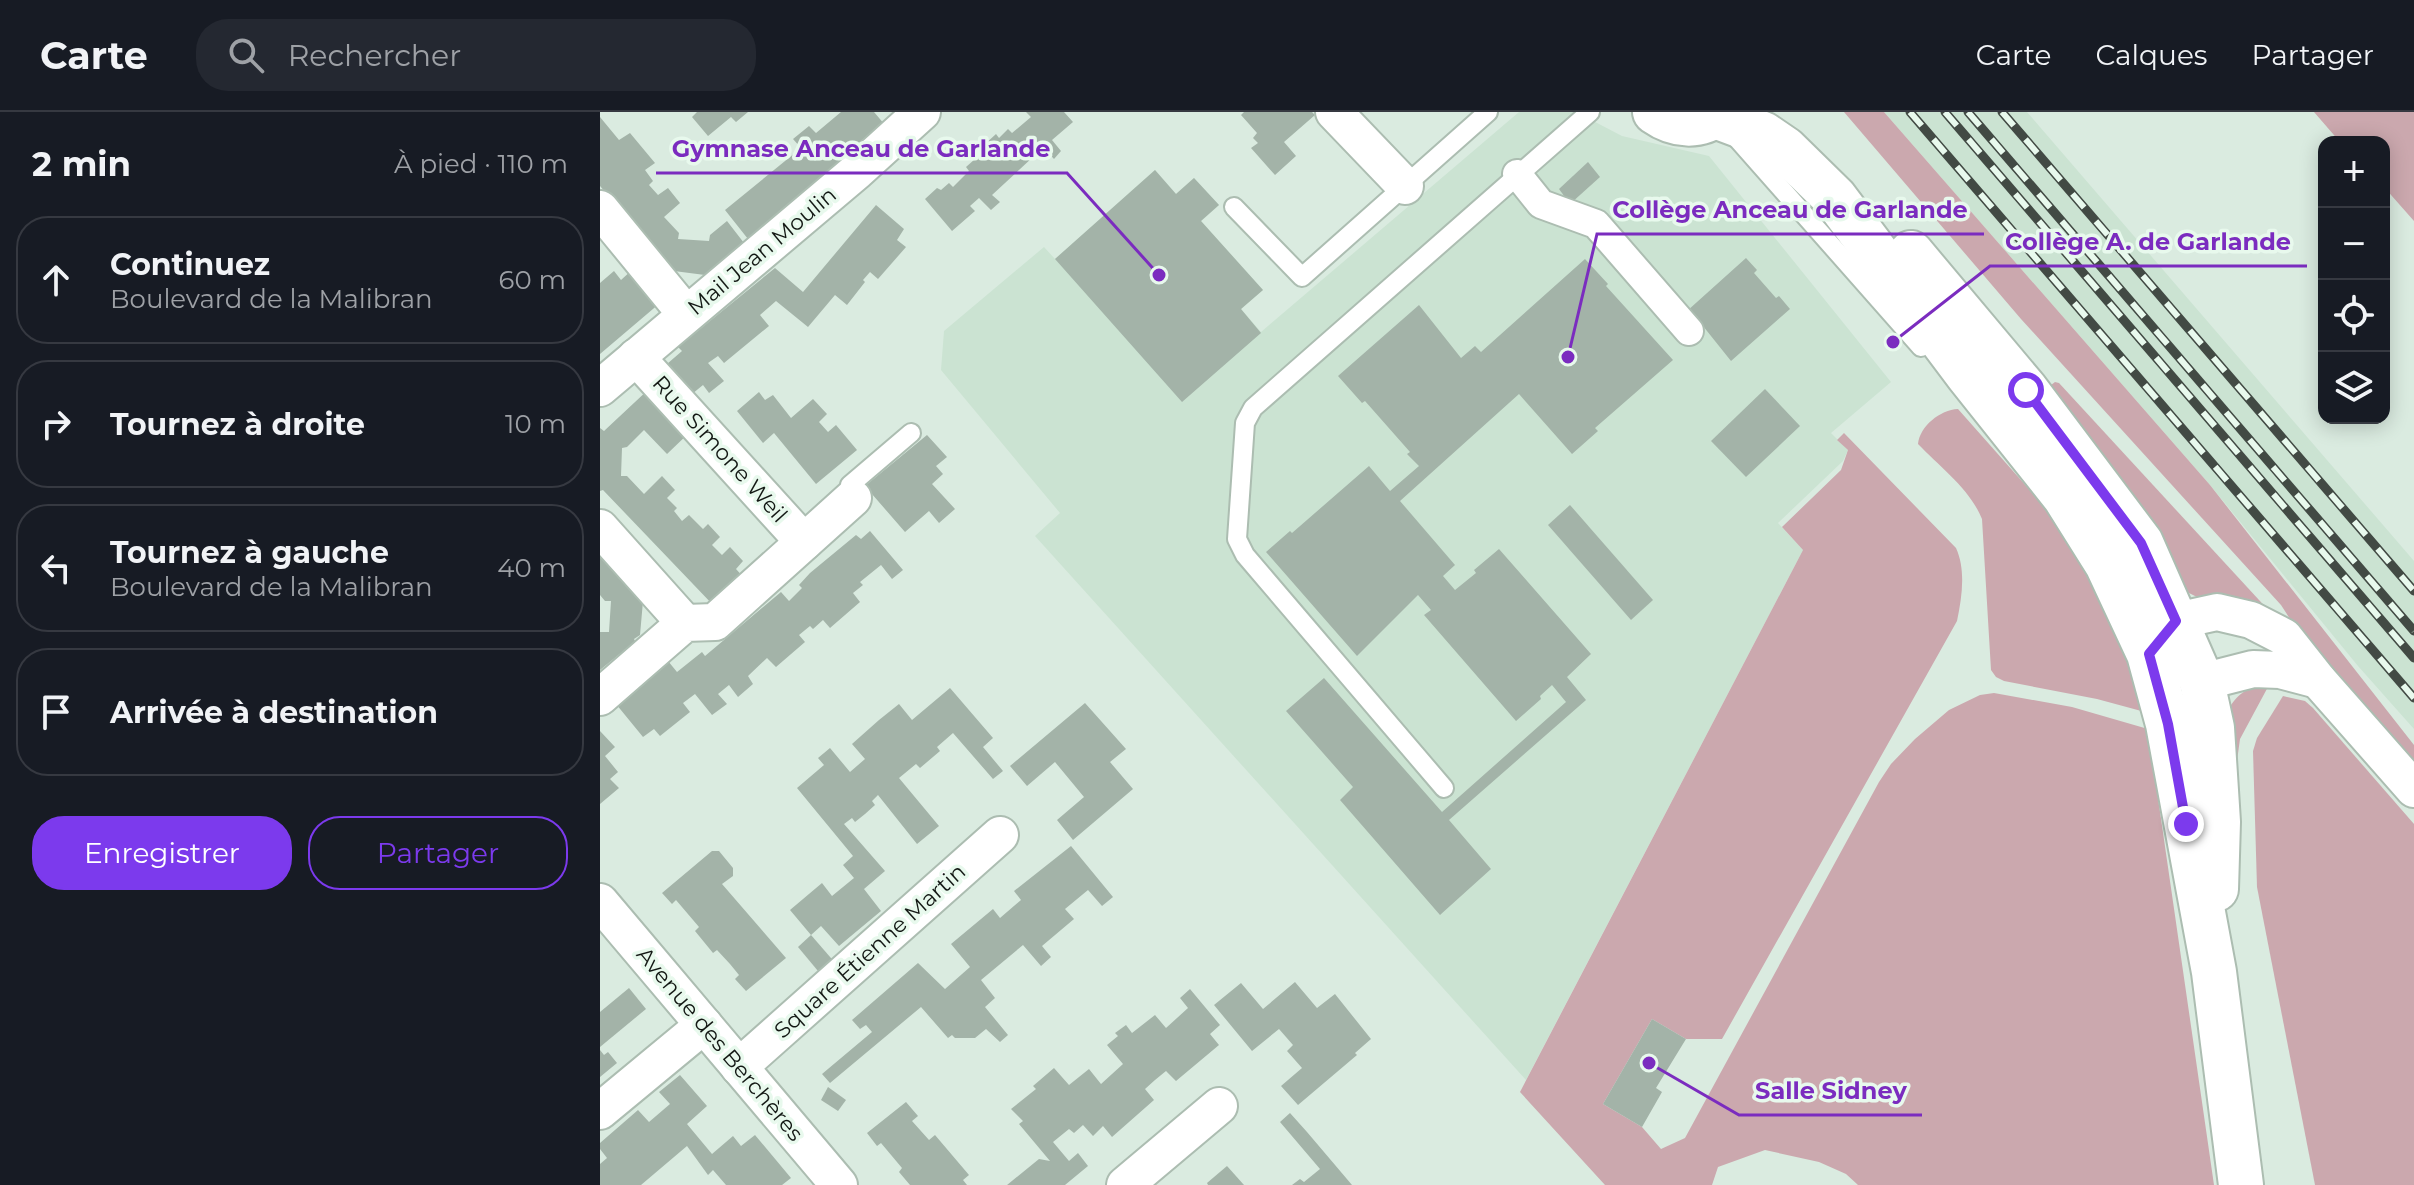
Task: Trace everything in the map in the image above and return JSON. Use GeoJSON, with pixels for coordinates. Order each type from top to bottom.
{"type":"FeatureCollection","features":[{"type":"Feature","properties":{"kind":"main road"},"geometry":{"type":"LineString","coordinates":[[1655,112],[1670,121],[1686,124],[1701,122],[1718,114],[1763,134],[1785,149],[1835,198],[1968,375],[2065,497],[2098,524],[2118,551],[2177,671],[2202,682],[2212,728],[2218,822],[2214,972]]}},
{"type":"Feature","properties":{"kind":"main road"},"geometry":{"type":"LineString","coordinates":[[1781,112],[1853,183],[2026,390],[2141,543],[2162,637],[2168,724],[2214,972],[2241,1185]]}},
{"type":"Feature","properties":{"kind":"street","name":"Mail Jean Moulin"},"geometry":{"type":"LineString","coordinates":[[600,388],[857,171],[922,112]]}},
{"type":"Feature","properties":{"kind":"street"},"geometry":{"type":"LineString","coordinates":[[1334,112],[1405,186]]}},
{"type":"Feature","properties":{"kind":"street"},"geometry":{"type":"LineString","coordinates":[[1517,174],[1541,204],[1596,224],[1689,331]]}},
{"type":"Feature","properties":{"kind":"street"},"geometry":{"type":"LineString","coordinates":[[600,209],[686,314]]}},
{"type":"Feature","properties":{"kind":"street","name":"Rue Simone Weil"},"geometry":{"type":"LineString","coordinates":[[636,357],[804,542]]}},
{"type":"Feature","properties":{"kind":"street","name":"Rue Simone Weil"},"geometry":{"type":"LineString","coordinates":[[600,697],[685,623],[715,622],[853,498]]}},
{"type":"Feature","properties":{"kind":"street"},"geometry":{"type":"LineString","coordinates":[[600,528],[685,623]]}},
{"type":"Feature","properties":{"kind":"street"},"geometry":{"type":"LineString","coordinates":[[2162,637],[2217,612],[2251,620],[2284,637],[2414,789]]}},
{"type":"Feature","properties":{"kind":"street"},"geometry":{"type":"LineString","coordinates":[[2202,682],[2253,669],[2280,670],[2318,680]]}},
{"type":"Feature","properties":{"kind":"street","name":"Square Étienne Martin"},"geometry":{"type":"LineString","coordinates":[[739,1067],[1000,835]]}},
{"type":"Feature","properties":{"kind":"street","name":"Avenue des Berchères"},"geometry":{"type":"LineString","coordinates":[[600,902],[839,1185]]}},
{"type":"Feature","properties":{"kind":"street"},"geometry":{"type":"LineString","coordinates":[[600,1111],[704,1025]]}},
{"type":"Feature","properties":{"kind":"street"},"geometry":{"type":"LineString","coordinates":[[1125,1185],[1219,1106]]}},
{"type":"Feature","properties":{"kind":"lane"},"geometry":{"type":"LineString","coordinates":[[1234,207],[1302,277],[1488,112]]}},
{"type":"Feature","properties":{"kind":"lane"},"geometry":{"type":"LineString","coordinates":[[1444,788],[1245,555],[1237,539],[1245,423],[1253,408],[1590,112]]}},
{"type":"Feature","properties":{"kind":"lane"},"geometry":{"type":"LineString","coordinates":[[853,498],[850,485],[911,433]]}},
{"type":"Feature","properties":{"kind":"shaded area"},"geometry":{"type":"Polygon","coordinates":[[[1519,112],[1576,112],[1622,136],[1709,156],[1891,382],[1831,433],[1848,450],[1843,461],[1778,523],[1803,550],[1526,1080],[1035,536],[1060,513],[941,370],[944,331],[1044,247],[1055,259],[1155,170],[1176,194],[1194,178],[1219,205],[1201,221],[1263,290],[1241,309],[1261,332],[1519,112]]]}},
{"type":"Feature","properties":{"kind":"shaded area"},"geometry":{"type":"Polygon","coordinates":[[[1844,112],[1884,112],[2210,485],[2414,745],[2414,771],[2281,605],[2021,319],[1844,112]]]}},
{"type":"Feature","properties":{"kind":"shaded area"},"geometry":{"type":"Polygon","coordinates":[[[1884,112],[2027,112],[2402,547],[2414,561],[2414,729],[2358,666],[2210,485],[1884,112]]]}},
{"type":"Feature","properties":{"kind":"shaded area"},"geometry":{"type":"Polygon","coordinates":[[[2314,112],[2414,112],[2414,221],[2390,194],[2390,136],[2335,136],[2314,112]]]}},
{"type":"Feature","properties":{"kind":"shaded area"},"geometry":{"type":"Polygon","coordinates":[[[2055,382],[2271,613],[2205,601],[2183,590],[2041,393],[2055,382]]]}},
{"type":"Feature","properties":{"kind":"shaded area"},"geometry":{"type":"Polygon","coordinates":[[[1958,409],[2059,523],[2120,629],[2145,712],[2004,681],[1991,670],[1982,519],[1962,488],[1918,444],[1932,420],[1944,412],[1958,409]]]}},
{"type":"Feature","properties":{"kind":"shaded area"},"geometry":{"type":"Polygon","coordinates":[[[1844,433],[1956,548],[1962,574],[1957,621],[1722,1039],[1686,1039],[1652,1019],[1603,1104],[1642,1127],[1661,1149],[1685,1138],[1891,764],[1949,710],[1980,695],[1994,693],[2072,707],[2148,729],[2214,1185],[1858,1185],[1846,1174],[1819,1162],[1765,1150],[1718,1167],[1712,1185],[1605,1185],[1520,1092],[1803,550],[1782,527],[1841,470],[1848,450],[1837,440],[1844,433]]]}},
{"type":"Feature","properties":{"kind":"shaded area"},"geometry":{"type":"Polygon","coordinates":[[[2269,685],[2240,739],[2236,768],[2226,713],[2243,692],[2269,685]]]}},
{"type":"Feature","properties":{"kind":"shaded area"},"geometry":{"type":"Polygon","coordinates":[[[2283,696],[2305,701],[2313,708],[2414,824],[2414,1185],[2315,1185],[2257,887],[2253,751],[2257,738],[2283,696]]]}},
{"type":"Feature","properties":{"kind":"building"},"geometry":{"type":"Polygon","coordinates":[[[697,112],[748,112],[736,122],[731,117],[708,136],[692,117],[697,112]]]}},
{"type":"Feature","properties":{"kind":"building"},"geometry":{"type":"Polygon","coordinates":[[[841,112],[874,112],[885,125],[748,239],[725,210],[801,148],[793,139],[809,126],[816,133],[841,112]]]}},
{"type":"Feature","properties":{"kind":"building"},"geometry":{"type":"Polygon","coordinates":[[[1026,112],[1064,112],[1073,122],[1052,140],[1061,151],[1054,159],[1041,145],[1031,153],[1033,157],[992,195],[1000,202],[991,210],[979,198],[970,206],[975,211],[952,231],[925,199],[937,188],[941,190],[949,183],[953,187],[969,171],[966,167],[975,159],[972,156],[996,134],[999,138],[1008,129],[1012,133],[1031,117],[1026,112]]]}},
{"type":"Feature","properties":{"kind":"building"},"geometry":{"type":"Polygon","coordinates":[[[1244,112],[1312,112],[1315,115],[1284,142],[1296,156],[1275,175],[1251,148],[1258,143],[1253,138],[1257,133],[1241,115],[1244,112]]]}},
{"type":"Feature","properties":{"kind":"building"},"geometry":{"type":"Polygon","coordinates":[[[600,117],[619,140],[630,133],[655,163],[645,170],[653,181],[649,185],[658,195],[668,188],[680,203],[664,217],[679,233],[678,239],[709,241],[710,235],[727,221],[744,243],[721,262],[719,268],[714,267],[705,275],[674,271],[600,186],[600,117]]]}},
{"type":"Feature","properties":{"kind":"building"},"geometry":{"type":"Polygon","coordinates":[[[1588,162],[1600,177],[1570,204],[1559,189],[1588,162]]]}},
{"type":"Feature","properties":{"kind":"building"},"geometry":{"type":"Polygon","coordinates":[[[1155,170],[1176,194],[1194,178],[1219,205],[1201,221],[1263,290],[1241,309],[1261,333],[1182,402],[1055,259],[1155,170]]]}},
{"type":"Feature","properties":{"kind":"building"},"geometry":{"type":"Polygon","coordinates":[[[876,205],[904,229],[897,240],[906,247],[878,279],[870,272],[847,305],[835,295],[808,327],[776,301],[760,315],[769,326],[724,363],[718,356],[708,363],[724,381],[709,393],[703,385],[692,394],[667,364],[682,351],[678,347],[775,268],[803,292],[876,205]]]}},
{"type":"Feature","properties":{"kind":"building"},"geometry":{"type":"Polygon","coordinates":[[[1746,258],[1757,270],[1754,273],[1790,309],[1731,361],[1699,321],[1687,311],[1746,258]]]}},
{"type":"Feature","properties":{"kind":"building"},"geometry":{"type":"Polygon","coordinates":[[[1585,259],[1673,360],[1595,428],[1598,431],[1572,454],[1519,394],[1400,501],[1455,565],[1443,576],[1455,590],[1499,549],[1591,654],[1567,677],[1586,700],[1449,820],[1491,869],[1440,915],[1340,800],[1353,787],[1286,711],[1324,678],[1442,812],[1566,702],[1552,685],[1516,721],[1424,615],[1431,610],[1418,595],[1357,656],[1266,552],[1369,466],[1390,491],[1419,466],[1365,401],[1362,403],[1338,376],[1419,305],[1461,358],[1475,346],[1481,352],[1585,259]]]}},
{"type":"Feature","properties":{"kind":"building"},"geometry":{"type":"Polygon","coordinates":[[[632,270],[660,303],[600,354],[600,283],[614,271],[621,280],[632,270]]]}},
{"type":"Feature","properties":{"kind":"building"},"geometry":{"type":"Polygon","coordinates":[[[650,388],[691,431],[667,454],[644,430],[622,448],[621,476],[627,476],[644,494],[662,476],[675,490],[667,498],[677,508],[674,511],[682,521],[689,515],[703,529],[708,524],[720,537],[712,545],[722,555],[730,547],[743,561],[736,569],[745,579],[715,607],[603,490],[600,491],[600,428],[604,431],[650,388]]]}},
{"type":"Feature","properties":{"kind":"building"},"geometry":{"type":"Polygon","coordinates":[[[1765,389],[1800,426],[1746,477],[1711,441],[1765,389]]]}},
{"type":"Feature","properties":{"kind":"building"},"geometry":{"type":"Polygon","coordinates":[[[759,392],[765,400],[773,395],[791,418],[813,399],[827,414],[819,422],[828,432],[836,425],[857,450],[816,484],[774,433],[763,443],[737,411],[759,392]]]}},
{"type":"Feature","properties":{"kind":"building"},"geometry":{"type":"Polygon","coordinates":[[[927,435],[947,457],[936,466],[943,474],[932,484],[955,509],[939,523],[929,511],[905,532],[865,486],[927,435]]]}},
{"type":"Feature","properties":{"kind":"building"},"geometry":{"type":"Polygon","coordinates":[[[1570,505],[1653,600],[1631,620],[1548,525],[1570,505]]]}},
{"type":"Feature","properties":{"kind":"building"},"geometry":{"type":"Polygon","coordinates":[[[870,531],[903,570],[892,579],[881,565],[860,582],[863,585],[853,593],[860,602],[830,628],[823,620],[813,629],[810,626],[799,635],[805,642],[776,667],[767,658],[748,676],[753,684],[738,697],[729,685],[718,694],[727,704],[712,715],[695,694],[683,703],[690,712],[660,736],[654,729],[643,737],[616,704],[668,661],[677,672],[702,652],[705,656],[781,592],[789,601],[802,588],[799,585],[810,573],[856,535],[861,539],[870,531]]]}},
{"type":"Feature","properties":{"kind":"building"},"geometry":{"type":"Polygon","coordinates":[[[600,551],[643,601],[640,635],[634,639],[636,643],[600,670],[600,632],[609,632],[611,601],[605,601],[600,595],[600,551]]]}},
{"type":"Feature","properties":{"kind":"building"},"geometry":{"type":"Polygon","coordinates":[[[950,688],[993,738],[983,747],[1003,771],[993,779],[953,733],[937,747],[940,751],[920,768],[916,764],[899,778],[939,826],[917,844],[878,795],[872,801],[875,805],[865,814],[855,822],[852,818],[844,824],[885,871],[864,889],[881,911],[839,946],[821,926],[811,935],[790,910],[822,883],[832,896],[854,878],[843,865],[853,856],[797,788],[824,765],[818,758],[830,748],[850,772],[865,759],[852,744],[879,720],[899,704],[912,720],[950,688]]]}},
{"type":"Feature","properties":{"kind":"building"},"geometry":{"type":"Polygon","coordinates":[[[1085,703],[1126,749],[1110,762],[1133,789],[1073,840],[1057,820],[1084,797],[1055,762],[1027,786],[1010,766],[1085,703]]]}},
{"type":"Feature","properties":{"kind":"building"},"geometry":{"type":"Polygon","coordinates":[[[600,731],[615,747],[605,756],[618,772],[610,779],[619,788],[600,804],[600,731]]]}},
{"type":"Feature","properties":{"kind":"building"},"geometry":{"type":"Polygon","coordinates":[[[1071,846],[1113,897],[1102,906],[1088,890],[1065,909],[1074,919],[1042,946],[1051,957],[1041,966],[1023,945],[981,980],[995,998],[985,1007],[1008,1035],[1000,1042],[986,1029],[975,1038],[955,1038],[952,1035],[948,1038],[921,1007],[830,1083],[822,1074],[872,1032],[866,1025],[860,1029],[852,1020],[918,963],[945,989],[970,967],[951,944],[993,909],[1000,918],[1021,900],[1014,891],[1071,846]]]}},
{"type":"Feature","properties":{"kind":"building"},"geometry":{"type":"Polygon","coordinates":[[[712,851],[719,851],[733,868],[733,876],[722,884],[786,958],[746,991],[735,979],[739,975],[717,950],[713,953],[695,931],[699,927],[676,900],[672,904],[662,893],[712,851]]]}},
{"type":"Feature","properties":{"kind":"building"},"geometry":{"type":"Polygon","coordinates":[[[811,935],[837,965],[823,977],[798,947],[811,935]]]}},
{"type":"Feature","properties":{"kind":"building"},"geometry":{"type":"Polygon","coordinates":[[[1295,982],[1317,1008],[1335,994],[1371,1039],[1355,1053],[1357,1055],[1298,1105],[1281,1086],[1302,1068],[1287,1051],[1293,1045],[1279,1029],[1252,1051],[1214,1005],[1241,983],[1263,1009],[1295,982]]]}},
{"type":"Feature","properties":{"kind":"building"},"geometry":{"type":"Polygon","coordinates":[[[629,988],[646,1009],[600,1047],[600,1012],[629,988]]]}},
{"type":"Feature","properties":{"kind":"building"},"geometry":{"type":"Polygon","coordinates":[[[1190,989],[1220,1025],[1210,1034],[1219,1045],[1176,1081],[1166,1071],[1155,1080],[1145,1089],[1154,1100],[1112,1137],[1103,1126],[1093,1136],[1083,1125],[1074,1133],[1069,1129],[1053,1142],[1069,1161],[1078,1153],[1088,1166],[1065,1185],[1007,1185],[1039,1159],[1050,1161],[1019,1124],[1023,1121],[1011,1109],[1036,1089],[1033,1086],[1054,1068],[1069,1085],[1089,1069],[1101,1084],[1123,1064],[1107,1045],[1118,1036],[1115,1033],[1126,1025],[1132,1033],[1155,1015],[1166,1028],[1188,1008],[1180,998],[1190,989]]]}},
{"type":"Feature","properties":{"kind":"building"},"geometry":{"type":"Polygon","coordinates":[[[1652,1019],[1686,1039],[1656,1088],[1662,1092],[1642,1127],[1603,1104],[1652,1019]]]}},
{"type":"Feature","properties":{"kind":"building"},"geometry":{"type":"Polygon","coordinates":[[[600,1050],[604,1055],[608,1052],[617,1063],[600,1077],[600,1050]]]}},
{"type":"Feature","properties":{"kind":"building"},"geometry":{"type":"Polygon","coordinates":[[[680,1075],[707,1106],[687,1124],[712,1154],[733,1136],[741,1146],[755,1135],[791,1178],[782,1185],[726,1185],[713,1170],[708,1175],[687,1146],[641,1185],[600,1185],[600,1164],[607,1158],[600,1149],[600,1143],[638,1110],[649,1122],[670,1104],[659,1092],[680,1075]]]}},
{"type":"Feature","properties":{"kind":"building"},"geometry":{"type":"Polygon","coordinates":[[[828,1087],[846,1100],[838,1111],[821,1100],[828,1087]]]}},
{"type":"Feature","properties":{"kind":"building"},"geometry":{"type":"Polygon","coordinates":[[[906,1102],[918,1116],[912,1121],[929,1140],[935,1135],[969,1175],[963,1180],[967,1185],[910,1185],[899,1172],[902,1168],[881,1143],[877,1146],[867,1133],[906,1102]]]}},
{"type":"Feature","properties":{"kind":"building"},"geometry":{"type":"Polygon","coordinates":[[[1290,1113],[1352,1185],[1292,1185],[1300,1179],[1304,1182],[1320,1169],[1280,1122],[1290,1113]]]}},
{"type":"Feature","properties":{"kind":"building"},"geometry":{"type":"Polygon","coordinates":[[[1227,1166],[1244,1185],[1208,1185],[1207,1183],[1227,1166]]]}},
{"type":"Feature","properties":{"kind":"railway"},"geometry":{"type":"LineString","coordinates":[[1910,112],[2414,698]]}},
{"type":"Feature","properties":{"kind":"railway"},"geometry":{"type":"LineString","coordinates":[[1945,112],[2414,658]]}},
{"type":"Feature","properties":{"kind":"railway"},"geometry":{"type":"LineString","coordinates":[[1968,112],[2414,631]]}},
{"type":"Feature","properties":{"kind":"railway"},"geometry":{"type":"LineString","coordinates":[[2002,112],[2414,591]]}},
{"type":"Feature","properties":{"kind":"place","name":"Gymnase Anceau de Garlande"},"geometry":{"type":"Point","coordinates":[1159,275]}},
{"type":"Feature","properties":{"kind":"place","name":"Collège A. de Garlande"},"geometry":{"type":"Point","coordinates":[1893,342]}},
{"type":"Feature","properties":{"kind":"place","name":"Collège Anceau de Garlande"},"geometry":{"type":"Point","coordinates":[1568,357]}},
{"type":"Feature","properties":{"kind":"place","name":"Salle Sidney"},"geometry":{"type":"Point","coordinates":[1649,1063]}},
{"type":"Feature","properties":{"kind":"route"},"geometry":{"type":"LineString","coordinates":[[2026,390],[2141,543],[2176,621],[2149,654],[2168,724],[2186,824]]}}]}
